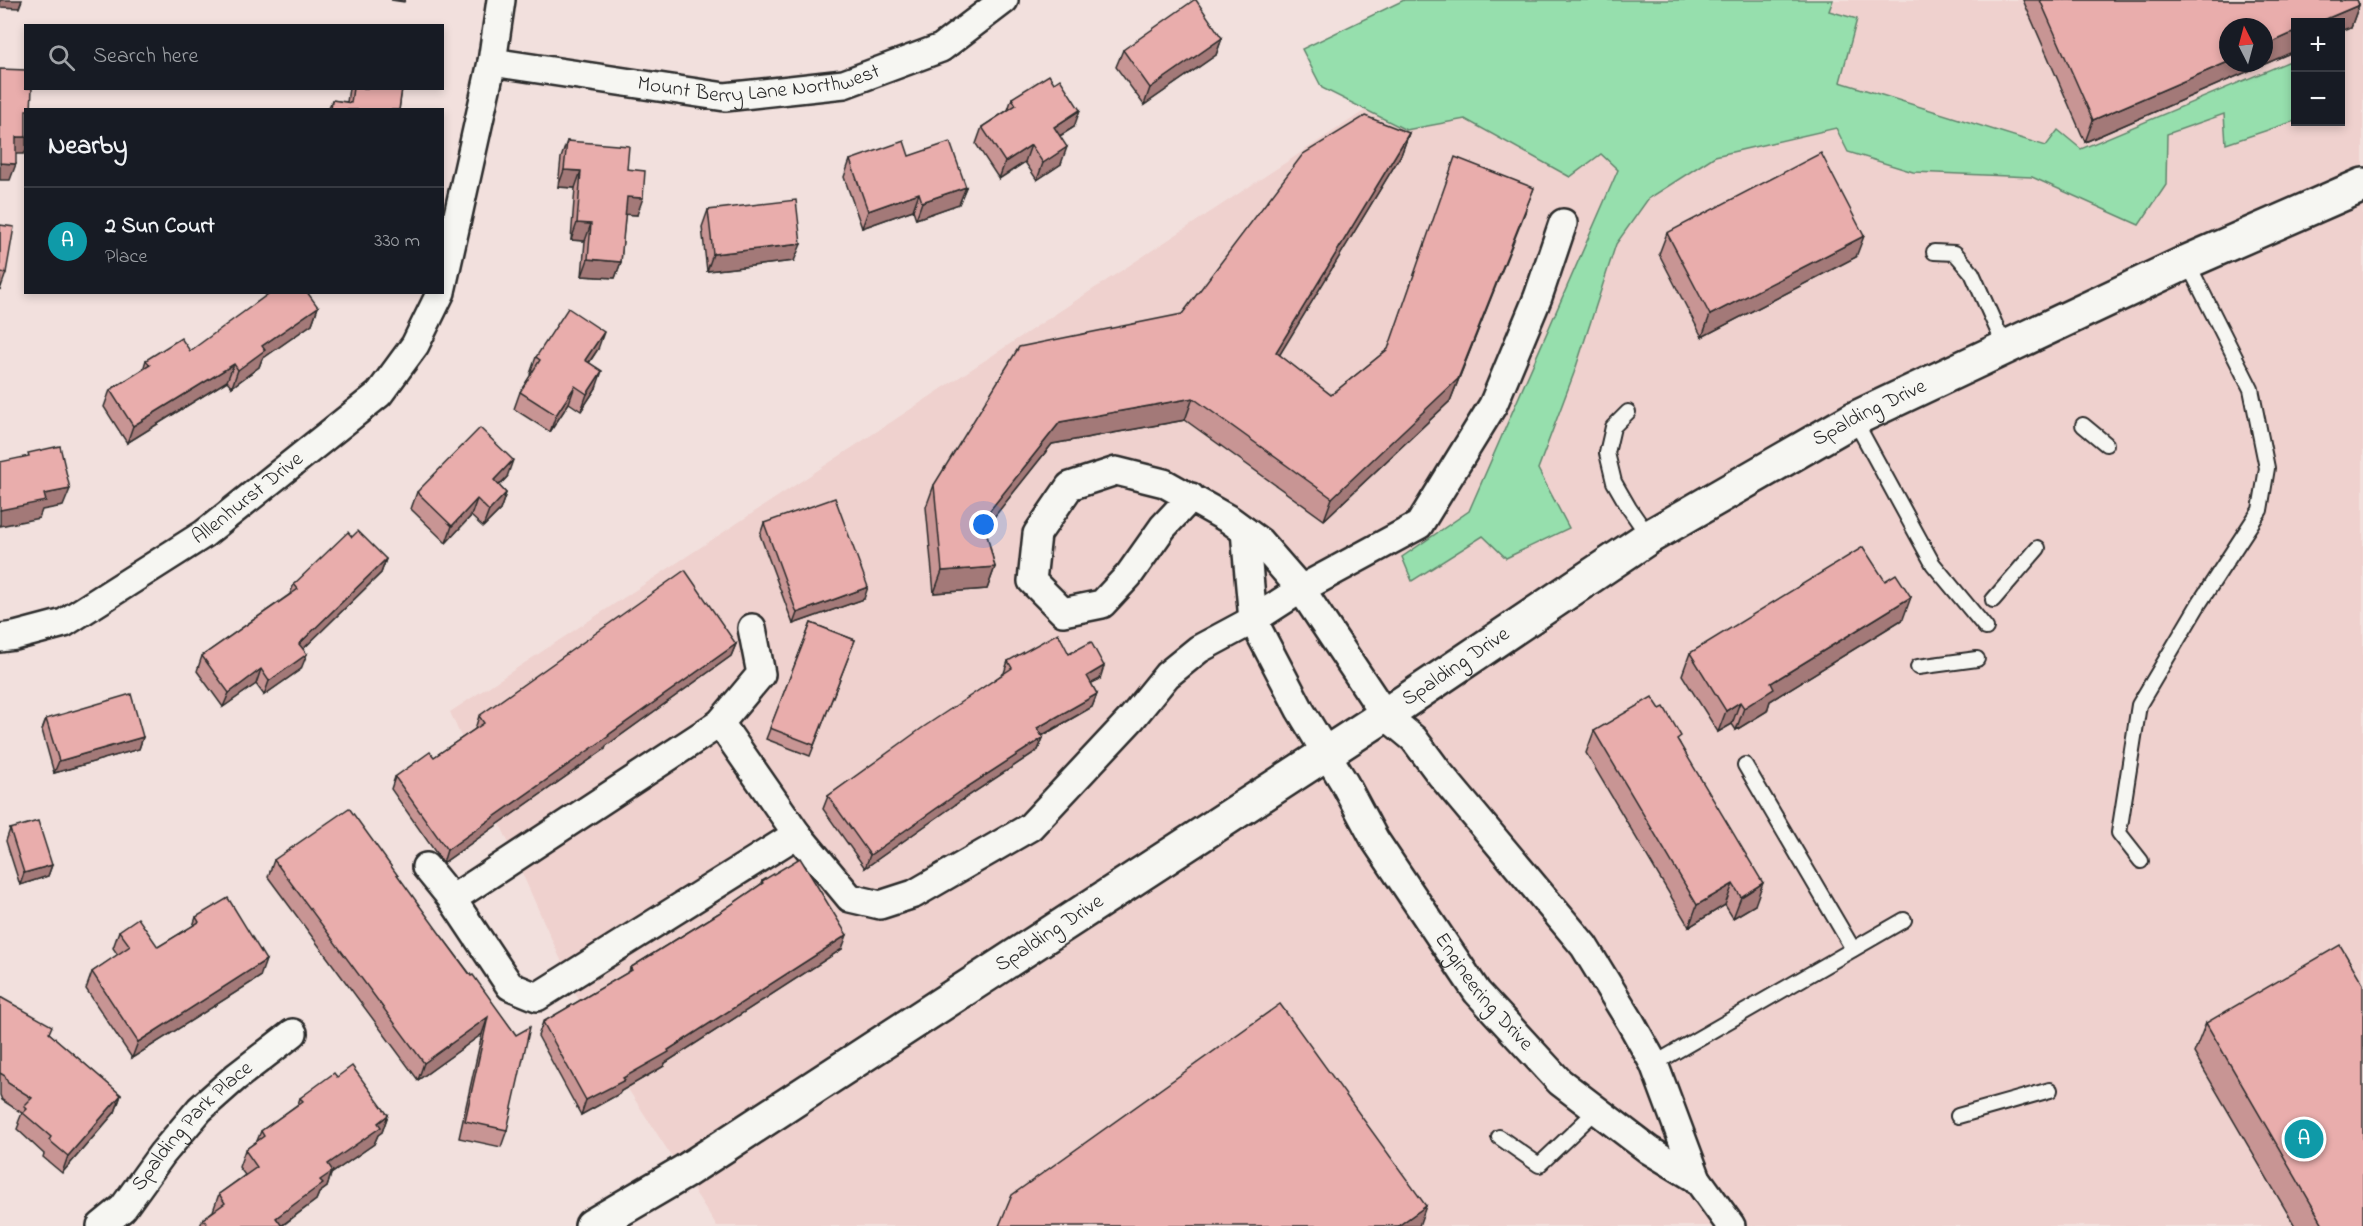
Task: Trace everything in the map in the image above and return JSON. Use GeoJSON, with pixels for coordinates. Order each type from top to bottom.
{"type":"FeatureCollection","features":[{"type":"Feature","properties":{"kind":"main road","name":"Spalding Drive"},"geometry":{"type":"LineString","coordinates":[[592,1226],[684,1172],[1327,754],[1648,537],[1854,419],[2187,262],[2363,185]]}},
{"type":"Feature","properties":{"kind":"street"},"geometry":{"type":"LineString","coordinates":[[444,278],[492,62],[501,0]]}},
{"type":"Feature","properties":{"kind":"street","name":"Mount Berry Lane Northwest"},"geometry":{"type":"LineString","coordinates":[[492,62],[725,97],[844,84],[941,48],[1004,0]]}},
{"type":"Feature","properties":{"kind":"street"},"geometry":{"type":"LineString","coordinates":[[720,723],[797,834],[850,898],[880,905],[914,894],[1030,827],[1132,718],[1167,675],[1199,650],[1301,589],[1419,525],[1493,405],[1538,297],[1563,223]]}},
{"type":"Feature","properties":{"kind":"street","name":"Allenhurst Drive"},"geometry":{"type":"LineString","coordinates":[[0,638],[64,623],[204,534],[379,394],[415,345],[440,294]]}},
{"type":"Feature","properties":{"kind":"street","name":"Engineering Drive"},"geometry":{"type":"LineString","coordinates":[[1191,497],[1163,527],[1129,575],[1102,604],[1063,612],[1032,582],[1037,534],[1070,486],[1116,471],[1164,483],[1191,497],[1260,542],[1301,589],[1385,716],[1414,739],[1440,774],[1584,946],[1654,1064],[1697,1179],[1731,1226]]}},
{"type":"Feature","properties":{"kind":"street"},"geometry":{"type":"LineString","coordinates":[[1245,531],[1252,620]]}},
{"type":"Feature","properties":{"kind":"street","name":"Engineering Drive"},"geometry":{"type":"LineString","coordinates":[[1252,620],[1300,710],[1375,840],[1478,992],[1560,1082],[1649,1150],[1697,1179]]}},
{"type":"Feature","properties":{"kind":"street"},"geometry":{"type":"LineString","coordinates":[[452,899],[720,723],[761,674],[752,628]]}},
{"type":"Feature","properties":{"kind":"street"},"geometry":{"type":"LineString","coordinates":[[426,867],[452,899],[510,986],[537,997],[797,834]]}},
{"type":"Feature","properties":{"kind":"street","name":"Spalding Park Place"},"geometry":{"type":"LineString","coordinates":[[101,1226],[123,1208],[162,1154],[200,1109],[293,1033]]}},
{"type":"Feature","properties":{"kind":"lane"},"geometry":{"type":"LineString","coordinates":[[1934,252],[1955,253],[1972,273],[2006,348]]}},
{"type":"Feature","properties":{"kind":"lane"},"geometry":{"type":"LineString","coordinates":[[2141,861],[2119,833],[2139,705],[2200,602],[2260,510],[2267,468],[2251,390],[2187,262]]}},
{"type":"Feature","properties":{"kind":"lane"},"geometry":{"type":"LineString","coordinates":[[1628,412],[1614,427],[1607,453],[1614,482],[1648,537]]}},
{"type":"Feature","properties":{"kind":"lane"},"geometry":{"type":"LineString","coordinates":[[1854,419],[1933,564],[1986,628]]}},
{"type":"Feature","properties":{"kind":"lane"},"geometry":{"type":"LineString","coordinates":[[2083,425],[2106,444]]}},
{"type":"Feature","properties":{"kind":"lane"},"geometry":{"type":"LineString","coordinates":[[1993,600],[2038,548]]}},
{"type":"Feature","properties":{"kind":"lane"},"geometry":{"type":"LineString","coordinates":[[1918,667],[1977,659]]}},
{"type":"Feature","properties":{"kind":"lane"},"geometry":{"type":"LineString","coordinates":[[1745,765],[1853,949]]}},
{"type":"Feature","properties":{"kind":"lane"},"geometry":{"type":"LineString","coordinates":[[1654,1064],[1904,920]]}},
{"type":"Feature","properties":{"kind":"lane"},"geometry":{"type":"LineString","coordinates":[[1958,1116],[2050,1090]]}},
{"type":"Feature","properties":{"kind":"lane"},"geometry":{"type":"LineString","coordinates":[[1498,1137],[1539,1165],[1597,1110]]}},
{"type":"Feature","properties":{"kind":"shaded area"},"geometry":{"type":"Polygon","coordinates":[[[1533,0],[2363,0],[2363,1226],[717,1226],[598,1043],[450,712],[1533,0]]]}},
{"type":"Feature","properties":{"kind":"green space"},"geometry":{"type":"Polygon","coordinates":[[[1404,0],[1833,0],[1829,11],[1857,19],[1840,82],[2046,146],[2058,130],[2081,149],[2264,72],[2273,72],[2273,68],[2291,61],[2291,122],[2226,144],[2224,114],[2167,134],[2166,185],[2139,225],[2032,177],[1913,172],[1848,152],[1836,128],[1715,156],[1648,199],[1616,244],[1574,373],[1538,469],[1569,528],[1506,558],[1483,536],[1412,581],[1402,557],[1469,511],[1618,170],[1601,154],[1570,177],[1465,119],[1406,130],[1322,88],[1302,49],[1404,0]]]}},
{"type":"Feature","properties":{"kind":"building"},"geometry":{"type":"Polygon","coordinates":[[[1194,0],[1222,38],[1150,88],[1123,50],[1194,0]]]}},
{"type":"Feature","properties":{"kind":"building"},"geometry":{"type":"Polygon","coordinates":[[[2040,0],[2357,0],[2359,5],[2328,18],[2291,18],[2291,34],[2273,42],[2273,18],[2219,18],[2219,66],[2093,120],[2040,0]]]}},
{"type":"Feature","properties":{"kind":"building"},"geometry":{"type":"Polygon","coordinates":[[[0,69],[24,70],[24,90],[32,90],[31,108],[24,108],[24,137],[16,137],[16,164],[0,163],[0,69]]]}},
{"type":"Feature","properties":{"kind":"building"},"geometry":{"type":"Polygon","coordinates":[[[1049,75],[1054,83],[1060,79],[1080,110],[1054,127],[1067,147],[1043,163],[1031,145],[1005,162],[982,127],[1016,105],[1012,98],[1049,75]]]}},
{"type":"Feature","properties":{"kind":"building"},"geometry":{"type":"Polygon","coordinates":[[[353,90],[402,90],[399,108],[331,108],[332,100],[351,103],[353,90]]]}},
{"type":"Feature","properties":{"kind":"building"},"geometry":{"type":"Polygon","coordinates":[[[1365,116],[1409,133],[1276,352],[1331,395],[1388,349],[1455,157],[1534,188],[1458,379],[1332,498],[1193,398],[1060,422],[983,519],[995,567],[942,571],[934,485],[1019,347],[1182,314],[1303,154],[1365,116]]]}},
{"type":"Feature","properties":{"kind":"building"},"geometry":{"type":"Polygon","coordinates":[[[567,141],[629,146],[627,169],[645,171],[643,198],[627,197],[621,262],[588,259],[591,224],[577,223],[581,171],[564,170],[567,141]]]}},
{"type":"Feature","properties":{"kind":"building"},"geometry":{"type":"Polygon","coordinates":[[[904,141],[909,156],[950,142],[966,187],[922,202],[919,193],[868,211],[850,160],[904,141]]]}},
{"type":"Feature","properties":{"kind":"building"},"geometry":{"type":"Polygon","coordinates":[[[1821,153],[1864,236],[1710,315],[1667,233],[1821,153]]]}},
{"type":"Feature","properties":{"kind":"building"},"geometry":{"type":"Polygon","coordinates":[[[796,200],[801,244],[713,254],[708,210],[796,200]]]}},
{"type":"Feature","properties":{"kind":"building"},"geometry":{"type":"Polygon","coordinates":[[[0,225],[14,227],[6,273],[0,272],[0,225]]]}},
{"type":"Feature","properties":{"kind":"building"},"geometry":{"type":"Polygon","coordinates":[[[268,294],[308,294],[318,307],[262,346],[265,350],[238,370],[234,364],[133,426],[110,390],[150,365],[146,360],[181,338],[190,351],[268,294]]]}},
{"type":"Feature","properties":{"kind":"building"},"geometry":{"type":"Polygon","coordinates":[[[568,308],[604,332],[585,360],[602,371],[587,394],[575,386],[556,415],[520,392],[540,360],[536,357],[568,308]]]}},
{"type":"Feature","properties":{"kind":"building"},"geometry":{"type":"Polygon","coordinates":[[[480,428],[513,460],[494,480],[506,493],[489,511],[477,499],[452,526],[417,492],[480,428]]]}},
{"type":"Feature","properties":{"kind":"building"},"geometry":{"type":"Polygon","coordinates":[[[60,446],[70,489],[44,494],[46,501],[0,510],[0,462],[60,446]]]}},
{"type":"Feature","properties":{"kind":"building"},"geometry":{"type":"Polygon","coordinates":[[[835,498],[868,587],[797,613],[764,523],[835,498]]]}},
{"type":"Feature","properties":{"kind":"building"},"geometry":{"type":"Polygon","coordinates":[[[358,531],[386,559],[299,644],[307,654],[269,681],[261,669],[229,693],[202,656],[298,589],[294,584],[348,532],[352,537],[358,531]]]}},
{"type":"Feature","properties":{"kind":"building"},"geometry":{"type":"Polygon","coordinates":[[[1863,547],[1885,581],[1896,574],[1911,597],[1771,683],[1774,689],[1744,708],[1740,702],[1726,711],[1690,653],[1863,547]]]}},
{"type":"Feature","properties":{"kind":"building"},"geometry":{"type":"Polygon","coordinates":[[[685,570],[736,644],[447,850],[395,777],[430,752],[434,757],[484,723],[479,716],[685,570]]]}},
{"type":"Feature","properties":{"kind":"building"},"geometry":{"type":"Polygon","coordinates":[[[811,623],[855,640],[814,745],[770,728],[811,623]]]}},
{"type":"Feature","properties":{"kind":"building"},"geometry":{"type":"Polygon","coordinates":[[[1058,633],[1069,654],[1091,642],[1104,666],[1087,676],[1097,694],[1037,728],[1043,738],[964,789],[870,855],[828,796],[922,728],[1012,668],[1008,661],[1058,633]]]}},
{"type":"Feature","properties":{"kind":"building"},"geometry":{"type":"Polygon","coordinates":[[[131,694],[143,737],[59,761],[46,719],[131,694]]]}},
{"type":"Feature","properties":{"kind":"building"},"geometry":{"type":"Polygon","coordinates":[[[1652,697],[1660,709],[1664,707],[1681,736],[1677,739],[1763,883],[1741,897],[1733,884],[1697,905],[1594,731],[1652,697]]]}},
{"type":"Feature","properties":{"kind":"building"},"geometry":{"type":"Polygon","coordinates":[[[349,808],[516,1035],[530,1027],[507,1130],[465,1121],[488,1017],[424,1063],[274,860],[349,808]]]}},
{"type":"Feature","properties":{"kind":"building"},"geometry":{"type":"Polygon","coordinates":[[[38,821],[52,865],[24,873],[10,829],[38,821]]]}},
{"type":"Feature","properties":{"kind":"building"},"geometry":{"type":"Polygon","coordinates":[[[800,858],[847,935],[668,1050],[669,1052],[623,1078],[625,1080],[586,1100],[543,1022],[632,970],[630,968],[719,913],[763,883],[762,881],[800,858]]]}},
{"type":"Feature","properties":{"kind":"building"},"geometry":{"type":"Polygon","coordinates":[[[228,898],[266,960],[138,1042],[92,972],[130,946],[119,931],[138,918],[158,947],[199,922],[196,917],[228,898]]]}},
{"type":"Feature","properties":{"kind":"building"},"geometry":{"type":"Polygon","coordinates":[[[2340,945],[2363,984],[2363,1226],[2324,1226],[2206,1023],[2340,945]]]}},
{"type":"Feature","properties":{"kind":"building"},"geometry":{"type":"Polygon","coordinates":[[[0,997],[52,1026],[49,1033],[121,1095],[68,1156],[49,1140],[51,1137],[23,1113],[27,1109],[24,1106],[32,1098],[8,1083],[5,1076],[0,1073],[0,997]]]}},
{"type":"Feature","properties":{"kind":"building"},"geometry":{"type":"Polygon","coordinates":[[[1280,1004],[1426,1206],[1398,1226],[999,1226],[1012,1195],[1280,1004]]]}},
{"type":"Feature","properties":{"kind":"building"},"geometry":{"type":"Polygon","coordinates":[[[352,1066],[388,1115],[378,1123],[381,1127],[328,1164],[333,1171],[320,1180],[323,1183],[276,1218],[282,1226],[208,1226],[203,1219],[225,1203],[219,1194],[257,1167],[245,1150],[264,1136],[261,1131],[303,1101],[300,1098],[334,1073],[337,1077],[352,1066]]]}},
{"type":"Feature","properties":{"kind":"place","name":"2 Sun Court"},"geometry":{"type":"Point","coordinates":[2304,1139]}}]}
